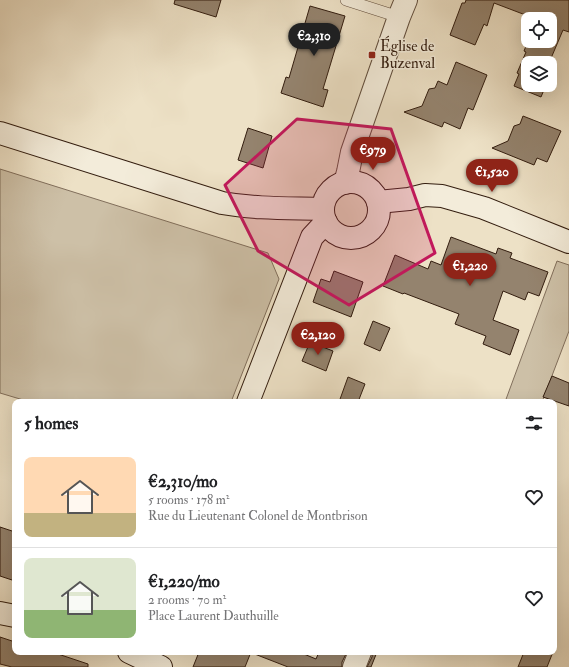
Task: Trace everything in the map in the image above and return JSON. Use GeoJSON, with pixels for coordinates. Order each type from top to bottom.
{"type":"FeatureCollection","features":[{"type":"Feature","properties":{"kind":"main road"},"geometry":{"type":"LineString","coordinates":[[345,183],[352,152],[403,8]]}},
{"type":"Feature","properties":{"kind":"main road"},"geometry":{"type":"LineString","coordinates":[[0,133],[222,202],[241,206],[324,216]]}},
{"type":"Feature","properties":{"kind":"main road"},"geometry":{"type":"LineString","coordinates":[[249,399],[312,237],[324,216],[326,197],[334,188],[345,183],[355,183],[365,186],[373,193],[378,202],[379,213],[376,223],[370,231],[361,236],[351,238],[340,236],[332,230],[324,216]]}},
{"type":"Feature","properties":{"kind":"main road"},"geometry":{"type":"LineString","coordinates":[[378,202],[408,199],[425,195],[442,196],[484,208],[569,242]]}},
{"type":"Feature","properties":{"kind":"main road"},"geometry":{"type":"LineString","coordinates":[[0,613],[12,615]]}},
{"type":"Feature","properties":{"kind":"main road"},"geometry":{"type":"LineString","coordinates":[[354,667],[359,655]]}},
{"type":"Feature","properties":{"kind":"lane"},"geometry":{"type":"LineString","coordinates":[[346,0],[403,8]]}},
{"type":"Feature","properties":{"kind":"highlighted area"},"geometry":{"type":"Polygon","coordinates":[[[297,119],[391,129],[435,253],[349,305],[258,251],[225,185],[297,119]]]}},
{"type":"Feature","properties":{"kind":"shaded area"},"geometry":{"type":"Polygon","coordinates":[[[0,169],[268,253],[279,279],[232,399],[20,399],[0,393],[0,169]]]}},
{"type":"Feature","properties":{"kind":"shaded area"},"geometry":{"type":"Polygon","coordinates":[[[557,261],[569,265],[569,331],[543,399],[506,399],[557,261]]]}},
{"type":"Feature","properties":{"kind":"building"},"geometry":{"type":"Polygon","coordinates":[[[175,0],[221,0],[216,17],[174,4],[175,0]]]}},
{"type":"Feature","properties":{"kind":"building"},"geometry":{"type":"Polygon","coordinates":[[[466,0],[569,0],[569,32],[563,30],[557,44],[557,12],[521,12],[521,13],[494,3],[487,26],[484,24],[475,45],[450,35],[462,3],[465,3],[466,0]]]}},
{"type":"Feature","properties":{"kind":"building"},"geometry":{"type":"Polygon","coordinates":[[[310,6],[345,16],[323,89],[328,90],[323,107],[281,93],[286,77],[289,78],[310,6]]]}},
{"type":"Feature","properties":{"kind":"building"},"geometry":{"type":"Polygon","coordinates":[[[525,48],[555,48],[552,56],[524,56],[526,52],[524,51],[525,48]]]}},
{"type":"Feature","properties":{"kind":"building"},"geometry":{"type":"Polygon","coordinates":[[[456,62],[487,75],[473,110],[468,108],[460,129],[444,122],[442,127],[404,112],[422,106],[429,89],[435,88],[438,81],[447,85],[456,62]]]}},
{"type":"Feature","properties":{"kind":"building"},"geometry":{"type":"Polygon","coordinates":[[[521,64],[521,89],[514,86],[519,74],[517,73],[521,64]]]}},
{"type":"Feature","properties":{"kind":"building"},"geometry":{"type":"Polygon","coordinates":[[[529,92],[543,92],[541,97],[529,92]]]}},
{"type":"Feature","properties":{"kind":"building"},"geometry":{"type":"Polygon","coordinates":[[[523,116],[561,131],[547,162],[537,158],[534,165],[492,148],[508,141],[514,126],[520,124],[523,116]]]}},
{"type":"Feature","properties":{"kind":"building"},"geometry":{"type":"Polygon","coordinates":[[[248,128],[272,136],[263,168],[238,160],[248,128]]]}},
{"type":"Feature","properties":{"kind":"building"},"geometry":{"type":"Polygon","coordinates":[[[451,237],[496,254],[498,248],[512,253],[510,258],[548,272],[539,296],[528,292],[525,300],[503,291],[493,320],[519,330],[510,355],[483,344],[486,336],[455,324],[459,314],[383,286],[395,255],[428,269],[431,261],[441,265],[451,237]]]}},
{"type":"Feature","properties":{"kind":"building"},"geometry":{"type":"Polygon","coordinates":[[[334,271],[363,282],[351,317],[313,302],[321,279],[330,282],[334,271]]]}},
{"type":"Feature","properties":{"kind":"building"},"geometry":{"type":"Polygon","coordinates":[[[373,321],[390,328],[380,351],[364,344],[373,321]]]}},
{"type":"Feature","properties":{"kind":"building"},"geometry":{"type":"Polygon","coordinates":[[[310,342],[333,351],[326,371],[302,361],[310,342]]]}},
{"type":"Feature","properties":{"kind":"building"},"geometry":{"type":"Polygon","coordinates":[[[552,376],[569,383],[569,406],[557,402],[557,399],[543,397],[552,376]]]}},
{"type":"Feature","properties":{"kind":"building"},"geometry":{"type":"Polygon","coordinates":[[[348,377],[365,384],[359,399],[340,399],[348,377]]]}},
{"type":"Feature","properties":{"kind":"building"},"geometry":{"type":"Polygon","coordinates":[[[0,527],[12,531],[12,580],[0,576],[0,527]]]}},
{"type":"Feature","properties":{"kind":"building"},"geometry":{"type":"Polygon","coordinates":[[[0,637],[12,641],[12,655],[61,655],[88,664],[88,667],[12,667],[0,664],[0,637]]]}},
{"type":"Feature","properties":{"kind":"building"},"geometry":{"type":"Polygon","coordinates":[[[198,655],[250,655],[245,667],[193,667],[198,655]]]}},
{"type":"Feature","properties":{"kind":"building"},"geometry":{"type":"Polygon","coordinates":[[[257,655],[306,655],[316,659],[318,655],[346,655],[342,662],[342,667],[288,667],[257,655]]]}},
{"type":"Feature","properties":{"kind":"building"},"geometry":{"type":"Polygon","coordinates":[[[372,655],[376,655],[371,667],[367,667],[372,655]]]}},
{"type":"Feature","properties":{"kind":"building"},"geometry":{"type":"Polygon","coordinates":[[[523,655],[552,655],[547,667],[518,667],[523,655]]]}},
{"type":"Feature","properties":{"kind":"place","name":"Église de Buzenval"},"geometry":{"type":"Point","coordinates":[372,55]}}]}
